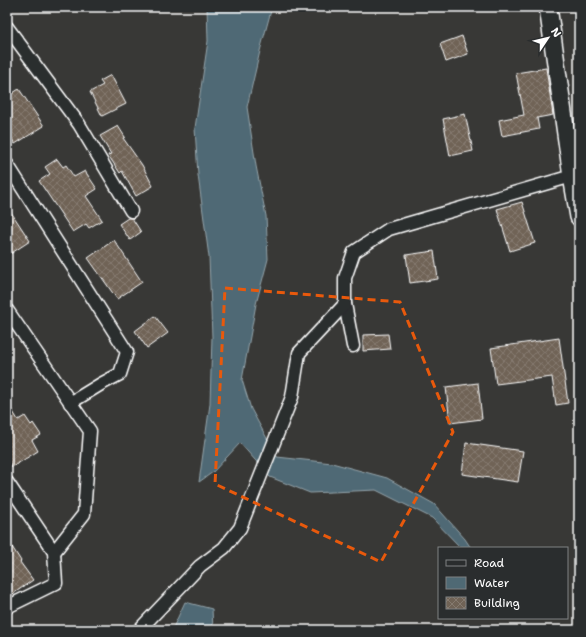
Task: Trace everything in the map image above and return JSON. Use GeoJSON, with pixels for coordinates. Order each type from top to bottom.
{"type":"FeatureCollection","features":[{"type":"Feature","properties":{"kind":"street"},"geometry":{"type":"LineString","coordinates":[[548,7],[579,217]]}},
{"type":"Feature","properties":{"kind":"street"},"geometry":{"type":"LineString","coordinates":[[7,27],[79,124],[131,211]]}},
{"type":"Feature","properties":{"kind":"street"},"geometry":{"type":"LineString","coordinates":[[7,164],[127,352],[120,374],[70,403]]}},
{"type":"Feature","properties":{"kind":"street"},"geometry":{"type":"LineString","coordinates":[[353,346],[345,304],[345,278],[354,252],[389,229],[572,176]]}},
{"type":"Feature","properties":{"kind":"street"},"geometry":{"type":"LineString","coordinates":[[139,630],[200,566],[224,548],[240,528],[292,397],[299,353],[345,304]]}},
{"type":"Feature","properties":{"kind":"street"},"geometry":{"type":"LineString","coordinates":[[7,310],[90,431],[84,514],[54,552]]}},
{"type":"Feature","properties":{"kind":"street"},"geometry":{"type":"LineString","coordinates":[[7,482],[54,552],[56,583],[7,607]]}},
{"type":"Feature","properties":{"kind":"highlighted area"},"geometry":{"type":"Polygon","coordinates":[[[225,288],[400,302],[453,432],[381,562],[215,484],[225,288]]]}},
{"type":"Feature","properties":{"kind":"water"},"geometry":{"type":"Polygon","coordinates":[[[207,7],[272,7],[247,107],[256,166],[266,216],[268,259],[256,304],[242,380],[251,409],[277,457],[332,463],[387,478],[434,504],[470,547],[460,547],[432,518],[376,490],[310,493],[270,477],[240,443],[213,472],[199,482],[210,404],[212,337],[209,257],[198,175],[195,128],[208,41],[207,7]]]}},
{"type":"Feature","properties":{"kind":"water"},"geometry":{"type":"Polygon","coordinates":[[[185,602],[212,609],[213,630],[172,630],[185,602]]]}},
{"type":"Feature","properties":{"kind":"building"},"geometry":{"type":"Polygon","coordinates":[[[462,36],[468,54],[446,62],[440,44],[462,36]]]}},
{"type":"Feature","properties":{"kind":"building"},"geometry":{"type":"Polygon","coordinates":[[[546,68],[553,115],[537,118],[539,129],[502,136],[499,120],[524,115],[516,73],[546,68]]]}},
{"type":"Feature","properties":{"kind":"building"},"geometry":{"type":"Polygon","coordinates":[[[111,75],[126,104],[102,116],[90,92],[103,85],[100,81],[111,75]]]}},
{"type":"Feature","properties":{"kind":"building"},"geometry":{"type":"Polygon","coordinates":[[[19,89],[44,126],[15,144],[7,131],[7,97],[19,89]]]}},
{"type":"Feature","properties":{"kind":"building"},"geometry":{"type":"Polygon","coordinates":[[[465,114],[473,151],[450,156],[443,119],[465,114]]]}},
{"type":"Feature","properties":{"kind":"building"},"geometry":{"type":"Polygon","coordinates":[[[118,126],[125,137],[123,138],[142,165],[153,186],[136,196],[122,171],[120,173],[108,155],[111,154],[100,136],[118,126]]]}},
{"type":"Feature","properties":{"kind":"building"},"geometry":{"type":"Polygon","coordinates":[[[57,159],[63,167],[66,165],[74,177],[85,171],[97,189],[86,196],[102,220],[89,228],[86,224],[73,232],[39,181],[50,174],[45,167],[57,159]]]}},
{"type":"Feature","properties":{"kind":"building"},"geometry":{"type":"Polygon","coordinates":[[[522,202],[535,243],[510,251],[497,209],[522,202]]]}},
{"type":"Feature","properties":{"kind":"building"},"geometry":{"type":"Polygon","coordinates":[[[7,206],[30,241],[7,256],[7,206]]]}},
{"type":"Feature","properties":{"kind":"building"},"geometry":{"type":"Polygon","coordinates":[[[128,218],[132,218],[141,232],[130,240],[119,224],[128,218]]]}},
{"type":"Feature","properties":{"kind":"building"},"geometry":{"type":"Polygon","coordinates":[[[114,240],[142,282],[117,299],[88,258],[114,240]]]}},
{"type":"Feature","properties":{"kind":"building"},"geometry":{"type":"Polygon","coordinates":[[[434,251],[438,279],[410,283],[406,255],[434,251]]]}},
{"type":"Feature","properties":{"kind":"building"},"geometry":{"type":"Polygon","coordinates":[[[155,316],[168,333],[147,348],[135,331],[155,316]]]}},
{"type":"Feature","properties":{"kind":"building"},"geometry":{"type":"Polygon","coordinates":[[[388,334],[390,349],[363,351],[363,335],[388,334]]]}},
{"type":"Feature","properties":{"kind":"building"},"geometry":{"type":"Polygon","coordinates":[[[559,338],[568,403],[556,405],[552,377],[496,384],[491,348],[559,338]]]}},
{"type":"Feature","properties":{"kind":"building"},"geometry":{"type":"Polygon","coordinates":[[[478,383],[482,419],[450,423],[446,387],[478,383]]]}},
{"type":"Feature","properties":{"kind":"building"},"geometry":{"type":"Polygon","coordinates":[[[7,402],[18,420],[25,416],[31,425],[33,423],[41,435],[32,440],[38,451],[12,467],[7,458],[7,402]]]}},
{"type":"Feature","properties":{"kind":"building"},"geometry":{"type":"Polygon","coordinates":[[[466,443],[523,451],[518,482],[462,474],[466,443]]]}},
{"type":"Feature","properties":{"kind":"building"},"geometry":{"type":"Polygon","coordinates":[[[7,539],[21,561],[20,562],[33,580],[7,598],[7,539]]]}}]}
